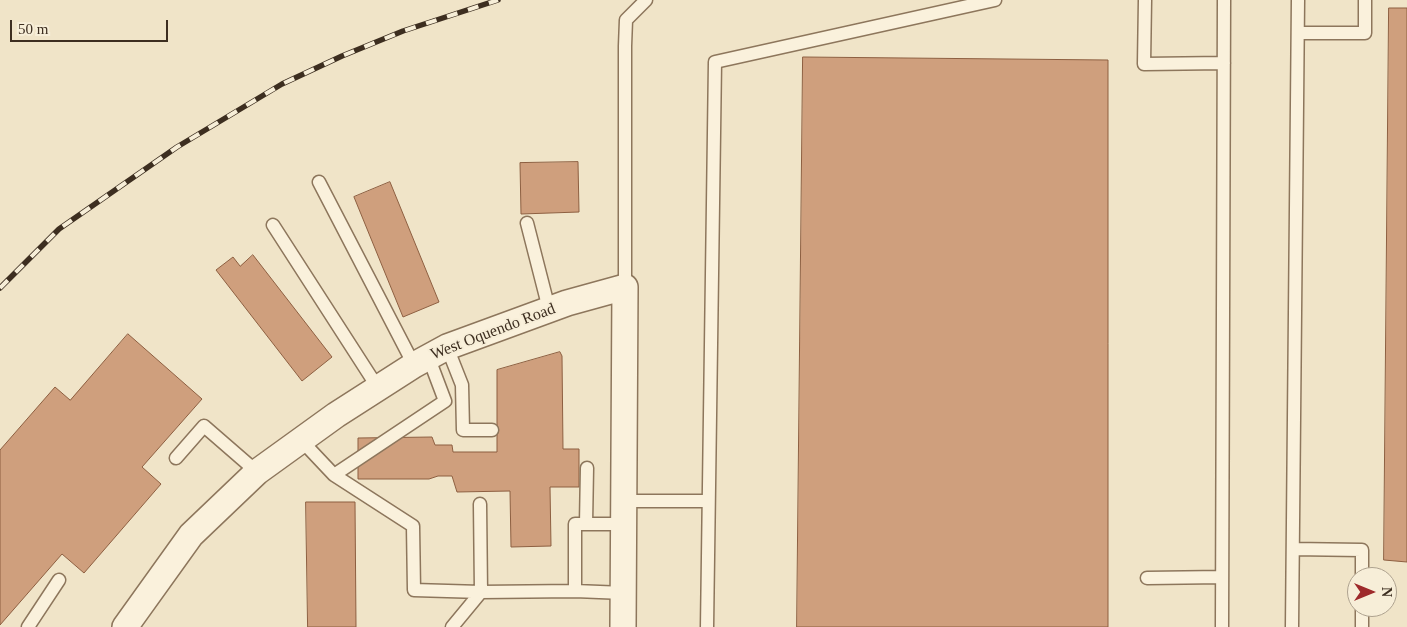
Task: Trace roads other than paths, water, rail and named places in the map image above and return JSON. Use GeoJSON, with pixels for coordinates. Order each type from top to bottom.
{"type":"FeatureCollection","features":[{"type":"Feature","properties":{"kind":"street","name":"West Oquendo Road"},"geometry":{"type":"LineString","coordinates":[[125,627],[191,536],[257,472],[301,440],[378,388],[430,356],[549,309],[625,287]]}},
{"type":"Feature","properties":{"kind":"street"},"geometry":{"type":"LineString","coordinates":[[624,627],[625,287]]}},
{"type":"Feature","properties":{"kind":"lane"},"geometry":{"type":"LineString","coordinates":[[625,287],[626,20],[646,0]]}},
{"type":"Feature","properties":{"kind":"lane"},"geometry":{"type":"LineString","coordinates":[[707,627],[715,62],[995,0]]}},
{"type":"Feature","properties":{"kind":"lane"},"geometry":{"type":"LineString","coordinates":[[1145,0],[1144,64],[1224,63]]}},
{"type":"Feature","properties":{"kind":"lane"},"geometry":{"type":"LineString","coordinates":[[1222,627],[1224,0]]}},
{"type":"Feature","properties":{"kind":"lane"},"geometry":{"type":"LineString","coordinates":[[1292,627],[1298,0]]}},
{"type":"Feature","properties":{"kind":"lane"},"geometry":{"type":"LineString","coordinates":[[1298,33],[1365,33],[1365,0]]}},
{"type":"Feature","properties":{"kind":"lane"},"geometry":{"type":"LineString","coordinates":[[319,182],[430,356],[445,401],[334,475]]}},
{"type":"Feature","properties":{"kind":"lane"},"geometry":{"type":"LineString","coordinates":[[527,223],[549,309]]}},
{"type":"Feature","properties":{"kind":"lane"},"geometry":{"type":"LineString","coordinates":[[273,225],[378,388]]}},
{"type":"Feature","properties":{"kind":"lane"},"geometry":{"type":"LineString","coordinates":[[430,356],[462,384],[463,430],[492,430]]}},
{"type":"Feature","properties":{"kind":"lane"},"geometry":{"type":"LineString","coordinates":[[176,458],[204,426],[257,472]]}},
{"type":"Feature","properties":{"kind":"lane"},"geometry":{"type":"LineString","coordinates":[[301,440],[334,475],[413,526],[414,590],[624,593]]}},
{"type":"Feature","properties":{"kind":"lane"},"geometry":{"type":"LineString","coordinates":[[586,524],[587,468]]}},
{"type":"Feature","properties":{"kind":"lane"},"geometry":{"type":"LineString","coordinates":[[575,591],[575,524],[586,524],[624,513],[708,501]]}},
{"type":"Feature","properties":{"kind":"lane"},"geometry":{"type":"LineString","coordinates":[[452,627],[481,592],[480,504]]}},
{"type":"Feature","properties":{"kind":"lane"},"geometry":{"type":"LineString","coordinates":[[1293,549],[1362,550],[1362,567]]}},
{"type":"Feature","properties":{"kind":"lane"},"geometry":{"type":"LineString","coordinates":[[1147,578],[1222,577]]}},
{"type":"Feature","properties":{"kind":"lane"},"geometry":{"type":"LineString","coordinates":[[28,627],[59,580]]}},
{"type":"Feature","properties":{"kind":"railway"},"geometry":{"type":"LineString","coordinates":[[0,288],[59,229],[177,147],[282,84],[342,56],[403,31],[498,0]]}}]}
